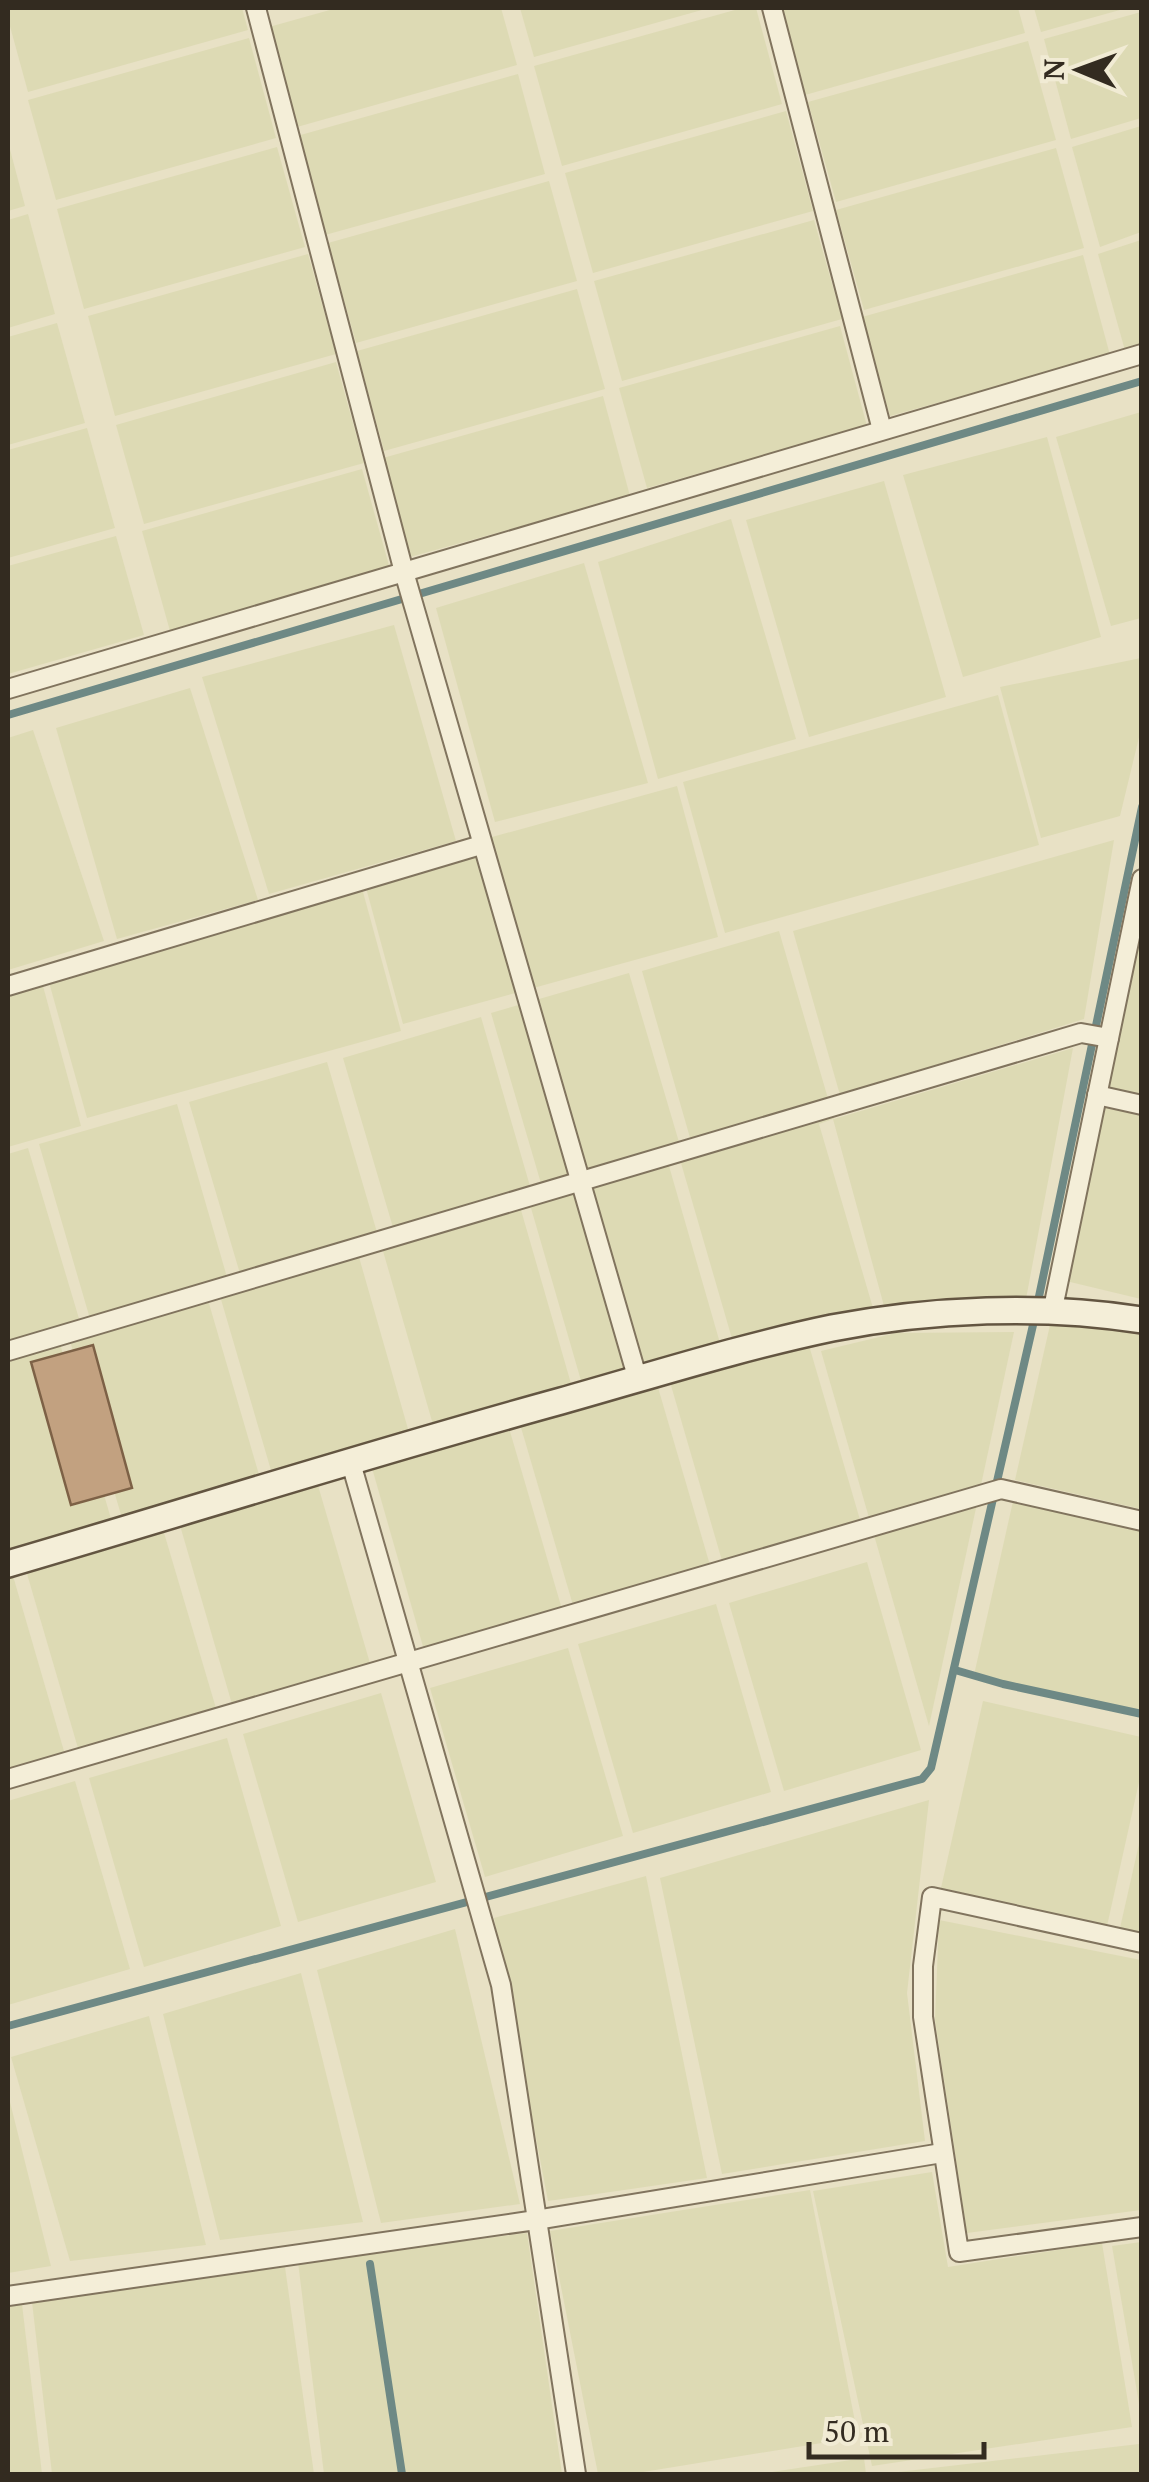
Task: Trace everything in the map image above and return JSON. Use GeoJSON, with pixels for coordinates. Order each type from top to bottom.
{"type":"FeatureCollection","features":[{"type":"Feature","properties":{"kind":"street"},"geometry":{"type":"LineString","coordinates":[[256,8],[404,572],[638,1380]]}},
{"type":"Feature","properties":{"kind":"street"},"geometry":{"type":"LineString","coordinates":[[772,8],[882,430]]}},
{"type":"Feature","properties":{"kind":"street"},"geometry":{"type":"LineString","coordinates":[[8,689],[1142,354]]}},
{"type":"Feature","properties":{"kind":"street"},"geometry":{"type":"LineString","coordinates":[[8,986],[481,845]]}},
{"type":"Feature","properties":{"kind":"street"},"geometry":{"type":"LineString","coordinates":[[1052,1313],[1142,879]]}},
{"type":"Feature","properties":{"kind":"street"},"geometry":{"type":"LineString","coordinates":[[8,1351],[1081,1033],[1109,1038]]}},
{"type":"Feature","properties":{"kind":"street"},"geometry":{"type":"LineString","coordinates":[[1097,1095],[1142,1104]]}},
{"type":"Feature","properties":{"kind":"street"},"geometry":{"type":"LineString","coordinates":[[8,1564],[638,1380],[831,1328],[916,1316],[983,1312],[1109,1315],[1142,1320]]}},
{"type":"Feature","properties":{"kind":"street"},"geometry":{"type":"LineString","coordinates":[[350,1463],[501,1985],[576,2474]]}},
{"type":"Feature","properties":{"kind":"street"},"geometry":{"type":"LineString","coordinates":[[8,1779],[1002,1489],[1142,1521]]}},
{"type":"Feature","properties":{"kind":"street"},"geometry":{"type":"LineString","coordinates":[[1142,1943],[932,1897],[923,1966],[922,2017],[958,2252],[1142,2226]]}},
{"type":"Feature","properties":{"kind":"street"},"geometry":{"type":"LineString","coordinates":[[8,2296],[536,2220],[942,2153]]}},
{"type":"Feature","properties":{"kind":"shaded area"},"geometry":{"type":"Polygon","coordinates":[[[8,8],[242,8],[248,30],[28,92],[8,8]]]}},
{"type":"Feature","properties":{"kind":"shaded area"},"geometry":{"type":"Polygon","coordinates":[[[337,8],[501,8],[517,65],[297,127],[269,27],[337,8]]]}},
{"type":"Feature","properties":{"kind":"shaded area"},"geometry":{"type":"Polygon","coordinates":[[[520,8],[709,8],[534,57],[520,8]]]}},
{"type":"Feature","properties":{"kind":"shaded area"},"geometry":{"type":"Polygon","coordinates":[[[742,8],[756,8],[782,104],[562,166],[534,66],[742,8]]]}},
{"type":"Feature","properties":{"kind":"shaded area"},"geometry":{"type":"Polygon","coordinates":[[[781,8],[1018,8],[1025,33],[805,95],[781,8]]]}},
{"type":"Feature","properties":{"kind":"shaded area"},"geometry":{"type":"Polygon","coordinates":[[[1034,8],[1127,8],[1041,32],[1034,8]]]}},
{"type":"Feature","properties":{"kind":"shaded area"},"geometry":{"type":"Polygon","coordinates":[[[1141,12],[1141,118],[1071,139],[1044,39],[1141,12]]]}},
{"type":"Feature","properties":{"kind":"shaded area"},"geometry":{"type":"Polygon","coordinates":[[[249,38],[276,138],[56,200],[28,100],[249,38]]]}},
{"type":"Feature","properties":{"kind":"shaded area"},"geometry":{"type":"Polygon","coordinates":[[[1028,41],[1056,140],[836,202],[808,102],[1028,41]]]}},
{"type":"Feature","properties":{"kind":"shaded area"},"geometry":{"type":"Polygon","coordinates":[[[518,74],[545,174],[325,235],[297,136],[518,74]]]}},
{"type":"Feature","properties":{"kind":"shaded area"},"geometry":{"type":"Polygon","coordinates":[[[786,111],[813,211],[593,273],[565,173],[786,111]]]}},
{"type":"Feature","properties":{"kind":"shaded area"},"geometry":{"type":"Polygon","coordinates":[[[1141,126],[1141,232],[1100,247],[1072,147],[1141,126]]]}},
{"type":"Feature","properties":{"kind":"shaded area"},"geometry":{"type":"Polygon","coordinates":[[[8,142],[25,206],[8,211],[8,142]]]}},
{"type":"Feature","properties":{"kind":"shaded area"},"geometry":{"type":"Polygon","coordinates":[[[277,147],[305,247],[84,309],[57,209],[277,147]]]}},
{"type":"Feature","properties":{"kind":"shaded area"},"geometry":{"type":"Polygon","coordinates":[[[1056,148],[1084,248],[864,310],[836,210],[1056,148]]]}},
{"type":"Feature","properties":{"kind":"shaded area"},"geometry":{"type":"Polygon","coordinates":[[[549,181],[577,281],[356,343],[328,243],[549,181]]]}},
{"type":"Feature","properties":{"kind":"shaded area"},"geometry":{"type":"Polygon","coordinates":[[[28,214],[55,314],[8,328],[8,220],[28,214]]]}},
{"type":"Feature","properties":{"kind":"shaded area"},"geometry":{"type":"Polygon","coordinates":[[[814,220],[842,319],[622,381],[594,281],[814,220]]]}},
{"type":"Feature","properties":{"kind":"shaded area"},"geometry":{"type":"Polygon","coordinates":[[[1141,240],[1141,348],[1126,354],[1098,254],[1141,240]]]}},
{"type":"Feature","properties":{"kind":"shaded area"},"geometry":{"type":"Polygon","coordinates":[[[308,254],[336,354],[115,416],[88,316],[308,254]]]}},
{"type":"Feature","properties":{"kind":"shaded area"},"geometry":{"type":"Polygon","coordinates":[[[1083,255],[1110,355],[890,416],[862,317],[1083,255]]]}},
{"type":"Feature","properties":{"kind":"shaded area"},"geometry":{"type":"Polygon","coordinates":[[[577,289],[605,389],[384,451],[357,351],[577,289]]]}},
{"type":"Feature","properties":{"kind":"shaded area"},"geometry":{"type":"Polygon","coordinates":[[[57,323],[85,423],[8,445],[8,337],[57,323]]]}},
{"type":"Feature","properties":{"kind":"shaded area"},"geometry":{"type":"Polygon","coordinates":[[[840,326],[867,426],[647,488],[619,388],[840,326]]]}},
{"type":"Feature","properties":{"kind":"shaded area"},"geometry":{"type":"Polygon","coordinates":[[[336,362],[364,463],[144,524],[116,425],[336,362]]]}},
{"type":"Feature","properties":{"kind":"shaded area"},"geometry":{"type":"Polygon","coordinates":[[[603,396],[630,496],[410,557],[383,458],[603,396]]]}},
{"type":"Feature","properties":{"kind":"shaded area"},"geometry":{"type":"Polygon","coordinates":[[[1141,412],[1141,618],[1111,626],[1056,437],[1141,412]]]}},
{"type":"Feature","properties":{"kind":"shaded area"},"geometry":{"type":"Polygon","coordinates":[[[87,428],[115,528],[8,558],[8,450],[87,428]]]}},
{"type":"Feature","properties":{"kind":"shaded area"},"geometry":{"type":"Polygon","coordinates":[[[1047,437],[1101,637],[963,677],[903,475],[1047,437]]]}},
{"type":"Feature","properties":{"kind":"shaded area"},"geometry":{"type":"Polygon","coordinates":[[[362,469],[390,569],[170,631],[142,531],[362,469]]]}},
{"type":"Feature","properties":{"kind":"shaded area"},"geometry":{"type":"Polygon","coordinates":[[[884,481],[946,697],[809,737],[746,520],[884,481]]]}},
{"type":"Feature","properties":{"kind":"shaded area"},"geometry":{"type":"Polygon","coordinates":[[[731,519],[796,739],[658,779],[598,562],[731,519]]]}},
{"type":"Feature","properties":{"kind":"shaded area"},"geometry":{"type":"Polygon","coordinates":[[[116,536],[144,635],[8,674],[8,566],[116,536]]]}},
{"type":"Feature","properties":{"kind":"shaded area"},"geometry":{"type":"Polygon","coordinates":[[[584,563],[648,783],[495,822],[436,608],[584,563]]]}},
{"type":"Feature","properties":{"kind":"shaded area"},"geometry":{"type":"Polygon","coordinates":[[[394,625],[456,841],[269,894],[202,677],[394,625]]]}},
{"type":"Feature","properties":{"kind":"shaded area"},"geometry":{"type":"Polygon","coordinates":[[[1141,658],[1141,729],[1120,816],[1041,838],[1000,687],[1141,658]]]}},
{"type":"Feature","properties":{"kind":"shaded area"},"geometry":{"type":"Polygon","coordinates":[[[190,688],[258,900],[117,939],[56,728],[190,688]]]}},
{"type":"Feature","properties":{"kind":"shaded area"},"geometry":{"type":"Polygon","coordinates":[[[998,695],[1039,845],[725,933],[683,782],[998,695]]]}},
{"type":"Feature","properties":{"kind":"shaded area"},"geometry":{"type":"Polygon","coordinates":[[[33,730],[104,941],[8,970],[8,738],[33,730]]]}},
{"type":"Feature","properties":{"kind":"shaded area"},"geometry":{"type":"Polygon","coordinates":[[[677,786],[718,937],[403,1024],[362,873],[677,786]]]}},
{"type":"Feature","properties":{"kind":"shaded area"},"geometry":{"type":"Polygon","coordinates":[[[1114,840],[1084,1019],[840,1095],[793,931],[1114,840]]]}},
{"type":"Feature","properties":{"kind":"shaded area"},"geometry":{"type":"Polygon","coordinates":[[[360,881],[401,1031],[87,1118],[45,968],[360,881]]]}},
{"type":"Feature","properties":{"kind":"shaded area"},"geometry":{"type":"Polygon","coordinates":[[[1141,901],[1141,1098],[1099,1088],[1141,901]]]}},
{"type":"Feature","properties":{"kind":"shaded area"},"geometry":{"type":"Polygon","coordinates":[[[779,931],[834,1119],[1073,1048],[1026,1299],[884,1306],[833,1119],[819,1124],[873,1308],[735,1349],[681,1163],[669,1166],[722,1350],[584,1391],[531,1208],[521,1210],[574,1394],[436,1435],[383,1251],[359,1257],[412,1443],[275,1484],[220,1296],[208,1300],[262,1485],[124,1525],[70,1341],[60,1344],[114,1529],[8,1560],[8,1154],[28,1148],[83,1332],[93,1329],[39,1144],[177,1104],[231,1291],[244,1287],[189,1102],[327,1062],[381,1246],[397,1241],[343,1058],[481,1017],[534,1200],[545,1197],[491,1013],[629,973],[684,1159],[695,1155],[642,971],[779,931]]]}},
{"type":"Feature","properties":{"kind":"shaded area"},"geometry":{"type":"Polygon","coordinates":[[[40,975],[81,1126],[8,1147],[8,984],[40,975]]]}},
{"type":"Feature","properties":{"kind":"shaded area"},"geometry":{"type":"Polygon","coordinates":[[[1108,1094],[1141,1102],[1141,1299],[1066,1281],[1108,1094]]]}},
{"type":"Feature","properties":{"kind":"shaded area"},"geometry":{"type":"Polygon","coordinates":[[[1057,1294],[1141,1313],[1141,1509],[1015,1480],[1057,1294]]]}},
{"type":"Feature","properties":{"kind":"shaded area"},"geometry":{"type":"Polygon","coordinates":[[[1014,1332],[929,1726],[821,1351],[896,1333],[1014,1332]]]}},
{"type":"Feature","properties":{"kind":"shaded area"},"geometry":{"type":"Polygon","coordinates":[[[808,1342],[863,1530],[725,1571],[670,1382],[808,1342]]]}},
{"type":"Feature","properties":{"kind":"shaded area"},"geometry":{"type":"Polygon","coordinates":[[[657,1384],[712,1572],[575,1612],[520,1424],[657,1384]]]}},
{"type":"Feature","properties":{"kind":"shaded area"},"geometry":{"type":"Polygon","coordinates":[[[509,1428],[564,1616],[426,1657],[372,1468],[509,1428]]]}},
{"type":"Feature","properties":{"kind":"shaded area"},"geometry":{"type":"Polygon","coordinates":[[[317,1482],[372,1670],[234,1711],[179,1522],[317,1482]]]}},
{"type":"Feature","properties":{"kind":"shaded area"},"geometry":{"type":"Polygon","coordinates":[[[1016,1488],[1141,1516],[1140,1712],[974,1675],[1016,1488]]]}},
{"type":"Feature","properties":{"kind":"shaded area"},"geometry":{"type":"Polygon","coordinates":[[[162,1526],[218,1715],[80,1755],[25,1567],[162,1526]]]}},
{"type":"Feature","properties":{"kind":"shaded area"},"geometry":{"type":"Polygon","coordinates":[[[867,1562],[921,1750],[784,1791],[729,1603],[867,1562]]]}},
{"type":"Feature","properties":{"kind":"shaded area"},"geometry":{"type":"Polygon","coordinates":[[[11,1569],[66,1758],[8,1775],[8,1570],[11,1569]]]}},
{"type":"Feature","properties":{"kind":"shaded area"},"geometry":{"type":"Polygon","coordinates":[[[716,1604],[771,1792],[633,1833],[578,1644],[716,1604]]]}},
{"type":"Feature","properties":{"kind":"shaded area"},"geometry":{"type":"Polygon","coordinates":[[[568,1648],[623,1836],[485,1877],[430,1688],[568,1648]]]}},
{"type":"Feature","properties":{"kind":"shaded area"},"geometry":{"type":"Polygon","coordinates":[[[381,1693],[436,1882],[298,1922],[243,1734],[381,1693]]]}},
{"type":"Feature","properties":{"kind":"shaded area"},"geometry":{"type":"Polygon","coordinates":[[[983,1701],[1141,1737],[1141,1773],[1107,1926],[941,1888],[983,1701]]]}},
{"type":"Feature","properties":{"kind":"shaded area"},"geometry":{"type":"Polygon","coordinates":[[[227,1738],[281,1926],[144,1967],[89,1778],[227,1738]]]}},
{"type":"Feature","properties":{"kind":"shaded area"},"geometry":{"type":"Polygon","coordinates":[[[75,1781],[130,1969],[8,2005],[8,1801],[75,1781]]]}},
{"type":"Feature","properties":{"kind":"shaded area"},"geometry":{"type":"Polygon","coordinates":[[[929,1800],[907,1993],[925,2141],[722,2174],[660,1878],[929,1800]]]}},
{"type":"Feature","properties":{"kind":"shaded area"},"geometry":{"type":"Polygon","coordinates":[[[1141,1835],[1141,1933],[1120,1928],[1141,1835]]]}},
{"type":"Feature","properties":{"kind":"shaded area"},"geometry":{"type":"Polygon","coordinates":[[[646,1876],[707,2178],[548,2201],[494,1918],[646,1876]]]}},
{"type":"Feature","properties":{"kind":"shaded area"},"geometry":{"type":"Polygon","coordinates":[[[939,1920],[1141,1960],[1141,2210],[967,2233],[935,2020],[939,1920]]]}},
{"type":"Feature","properties":{"kind":"shaded area"},"geometry":{"type":"Polygon","coordinates":[[[455,1929],[520,2204],[381,2223],[317,1970],[455,1929]]]}},
{"type":"Feature","properties":{"kind":"shaded area"},"geometry":{"type":"Polygon","coordinates":[[[301,1973],[363,2222],[220,2240],[163,2014],[301,1973]]]}},
{"type":"Feature","properties":{"kind":"shaded area"},"geometry":{"type":"Polygon","coordinates":[[[149,2016],[206,2245],[70,2261],[11,2057],[149,2016]]]}},
{"type":"Feature","properties":{"kind":"shaded area"},"geometry":{"type":"Polygon","coordinates":[[[8,2094],[51,2266],[8,2273],[8,2094]]]}},
{"type":"Feature","properties":{"kind":"shaded area"},"geometry":{"type":"Polygon","coordinates":[[[932,2172],[948,2267],[1102,2243],[1132,2427],[872,2466],[813,2191],[932,2172]]]}},
{"type":"Feature","properties":{"kind":"shaded area"},"geometry":{"type":"Polygon","coordinates":[[[810,2190],[858,2437],[631,2474],[598,2474],[550,2231],[810,2190]]]}},
{"type":"Feature","properties":{"kind":"shaded area"},"geometry":{"type":"Polygon","coordinates":[[[527,2233],[562,2474],[324,2474],[298,2262],[527,2233]]]}},
{"type":"Feature","properties":{"kind":"shaded area"},"geometry":{"type":"Polygon","coordinates":[[[1142,2242],[1141,2415],[1112,2246],[1142,2242]]]}},
{"type":"Feature","properties":{"kind":"shaded area"},"geometry":{"type":"Polygon","coordinates":[[[285,2267],[314,2474],[52,2474],[32,2302],[285,2267]]]}},
{"type":"Feature","properties":{"kind":"shaded area"},"geometry":{"type":"Polygon","coordinates":[[[22,2304],[42,2474],[8,2474],[8,2306],[22,2304]]]}},
{"type":"Feature","properties":{"kind":"shaded area"},"geometry":{"type":"Polygon","coordinates":[[[1139,2444],[1141,2474],[881,2474],[1139,2444]]]}},
{"type":"Feature","properties":{"kind":"shaded area"},"geometry":{"type":"Polygon","coordinates":[[[864,2458],[866,2474],[759,2474],[864,2458]]]}},
{"type":"Feature","properties":{"kind":"building"},"geometry":{"type":"Polygon","coordinates":[[[93,1345],[132,1488],[71,1505],[31,1362],[93,1345]]]}},
{"type":"Feature","properties":{"kind":"waterway"},"geometry":{"type":"LineString","coordinates":[[8,715],[1142,381]]}},
{"type":"Feature","properties":{"kind":"waterway"},"geometry":{"type":"LineString","coordinates":[[8,2026],[922,1779],[931,1768],[1033,1325],[1142,807]]}},
{"type":"Feature","properties":{"kind":"waterway"},"geometry":{"type":"LineString","coordinates":[[955,1670],[1142,1714]]}},
{"type":"Feature","properties":{"kind":"waterway"},"geometry":{"type":"LineString","coordinates":[[370,2264],[402,2474]]}}]}
